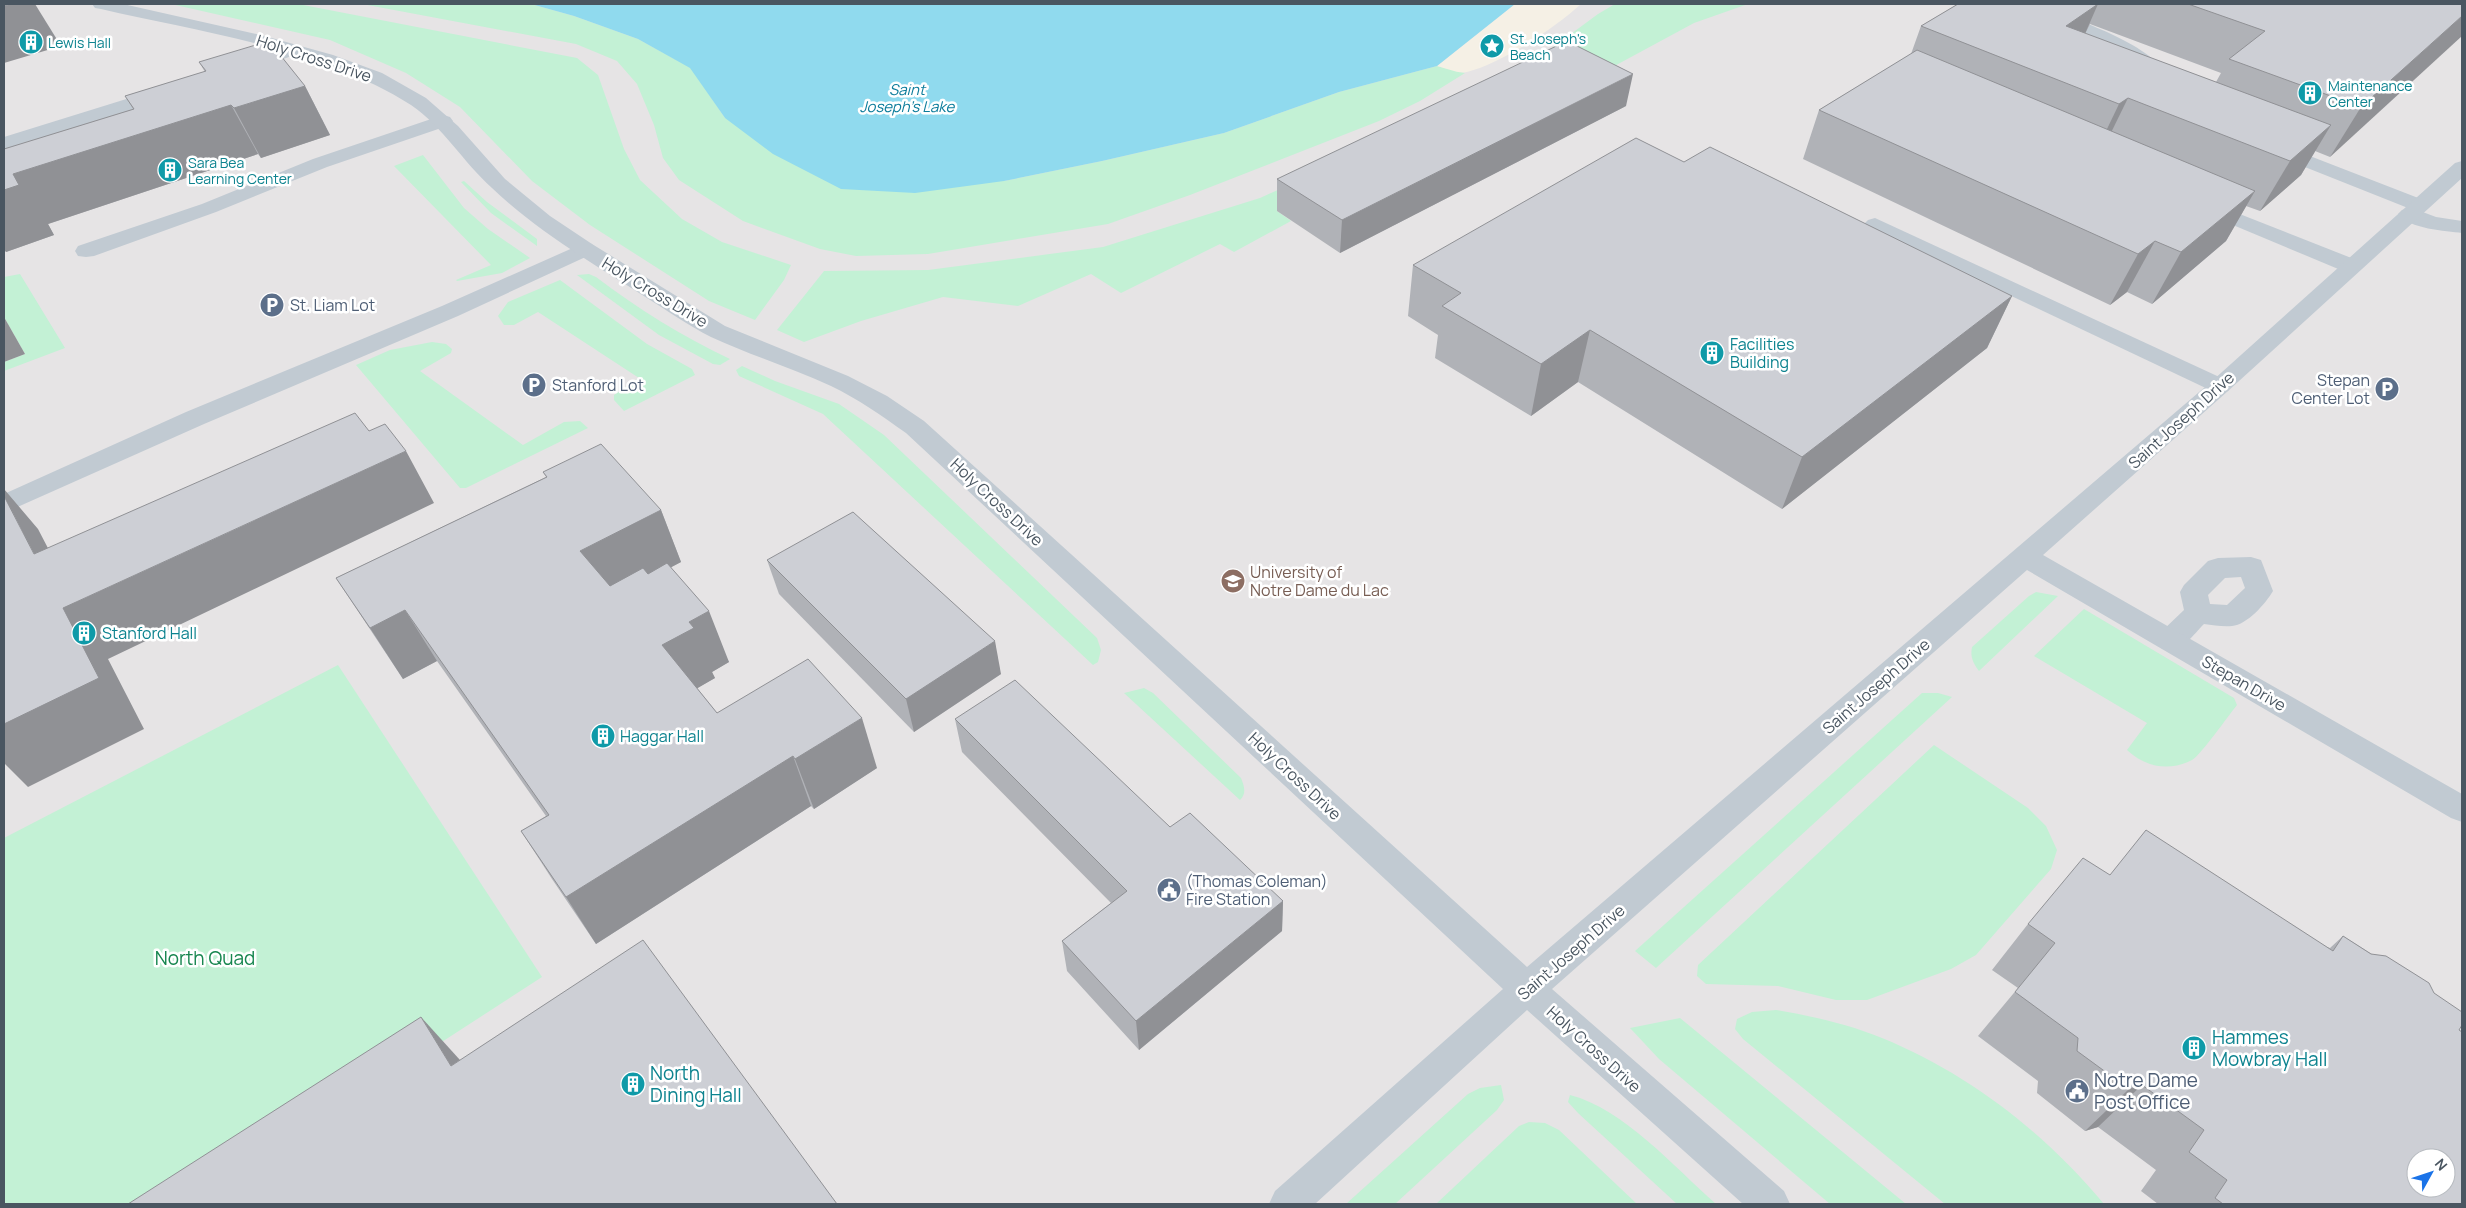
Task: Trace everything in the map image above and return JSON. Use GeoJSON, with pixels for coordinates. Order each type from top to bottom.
{"type":"FeatureCollection","features":[{"type":"Feature","properties":{"kind":"street","name":"Holy Cross Drive"},"geometry":{"type":"LineString","coordinates":[[101,4],[196,24],[294,49],[376,77],[419,102],[442,121],[498,183],[543,220],[584,249],[717,330],[840,381],[878,402],[915,427],[1527,989],[1770,1204]]}},
{"type":"Feature","properties":{"kind":"street"},"geometry":{"type":"LineString","coordinates":[[2010,4],[2080,29],[2125,49],[2153,69],[2153,83]]}},
{"type":"Feature","properties":{"kind":"street"},"geometry":{"type":"LineString","coordinates":[[228,72],[294,49]]}},
{"type":"Feature","properties":{"kind":"street"},"geometry":{"type":"LineString","coordinates":[[4,143],[184,87]]}},
{"type":"Feature","properties":{"kind":"street"},"geometry":{"type":"LineString","coordinates":[[86,251],[209,208],[320,163],[442,121]]}},
{"type":"Feature","properties":{"kind":"street"},"geometry":{"type":"LineString","coordinates":[[2260,143],[2420,214],[2462,227]]}},
{"type":"Feature","properties":{"kind":"street","name":"Saint Joseph Drive"},"geometry":{"type":"LineString","coordinates":[[1288,1204],[1527,989],[2026,557],[2220,386],[2351,266],[2420,214],[2462,167]]}},
{"type":"Feature","properties":{"kind":"street"},"geometry":{"type":"LineString","coordinates":[[2182,198],[2351,266]]}},
{"type":"Feature","properties":{"kind":"street"},"geometry":{"type":"LineString","coordinates":[[2420,214],[2455,241],[2462,244]]}},
{"type":"Feature","properties":{"kind":"street"},"geometry":{"type":"LineString","coordinates":[[1875,224],[2220,386]]}},
{"type":"Feature","properties":{"kind":"street"},"geometry":{"type":"LineString","coordinates":[[4,504],[195,418],[450,311],[584,249]]}},
{"type":"Feature","properties":{"kind":"street","name":"Stepan Drive"},"geometry":{"type":"LineString","coordinates":[[2026,557],[2462,809]]}},
{"type":"Feature","properties":{"kind":"street"},"geometry":{"type":"LineString","coordinates":[[2171,640],[2198,613]]}},
{"type":"Feature","properties":{"kind":"shaded area","name":"University of Notre Dame du Lac"},"geometry":{"type":"Polygon","coordinates":[[[4,4],[2462,4],[2462,1204],[4,1204],[4,4]]]}},
{"type":"Feature","properties":{"kind":"green space"},"geometry":{"type":"Polygon","coordinates":[[[171,4],[298,4],[577,58],[598,75],[624,149],[640,180],[682,219],[722,242],[791,265],[784,280],[755,320],[709,301],[590,225],[532,181],[460,107],[406,73],[330,40],[171,4]]]}},
{"type":"Feature","properties":{"kind":"green space"},"geometry":{"type":"Polygon","coordinates":[[[362,4],[531,4],[574,16],[638,39],[691,68],[725,118],[1004,181],[1224,133],[1339,92],[1437,66],[1465,73],[1420,101],[1379,121],[1190,195],[1108,224],[928,254],[856,256],[820,249],[743,221],[679,180],[663,158],[654,125],[637,84],[617,61],[576,44],[362,4]]]}},
{"type":"Feature","properties":{"kind":"green space"},"geometry":{"type":"Polygon","coordinates":[[[1615,4],[1748,4],[1694,23],[1583,83],[1277,211],[1291,221],[1234,252],[1220,244],[1121,293],[1091,274],[1018,306],[943,297],[861,321],[804,342],[777,330],[824,271],[928,270],[1103,247],[1260,198],[1394,137],[1537,59],[1598,14],[1615,4]]]}},
{"type":"Feature","properties":{"kind":"green space"},"geometry":{"type":"Polygon","coordinates":[[[423,155],[464,208],[488,229],[530,258],[502,273],[457,281],[491,265],[394,166],[423,155]]]}},
{"type":"Feature","properties":{"kind":"green space"},"geometry":{"type":"Polygon","coordinates":[[[464,181],[487,202],[537,239],[537,246],[491,213],[461,182],[464,181]]]}},
{"type":"Feature","properties":{"kind":"green space"},"geometry":{"type":"Polygon","coordinates":[[[20,274],[65,348],[4,371],[4,362],[25,354],[4,317],[4,277],[20,274]]]}},
{"type":"Feature","properties":{"kind":"green space"},"geometry":{"type":"Polygon","coordinates":[[[589,274],[661,321],[730,359],[720,365],[713,364],[659,335],[577,275],[589,274]]]}},
{"type":"Feature","properties":{"kind":"green space"},"geometry":{"type":"Polygon","coordinates":[[[560,280],[647,344],[692,369],[695,375],[624,411],[614,400],[614,395],[639,378],[538,312],[514,325],[504,325],[498,316],[508,302],[560,280]]]}},
{"type":"Feature","properties":{"kind":"green space"},"geometry":{"type":"Polygon","coordinates":[[[432,342],[446,344],[452,349],[451,353],[420,371],[523,445],[564,422],[580,421],[588,428],[466,488],[460,488],[356,365],[390,350],[432,342]]]}},
{"type":"Feature","properties":{"kind":"green space"},"geometry":{"type":"Polygon","coordinates":[[[742,366],[775,381],[839,404],[884,435],[1097,638],[1101,650],[1098,662],[1093,665],[823,414],[739,376],[736,370],[742,366]]]}},
{"type":"Feature","properties":{"kind":"green space"},"geometry":{"type":"Polygon","coordinates":[[[2036,592],[2058,596],[1979,671],[1971,654],[1972,647],[2029,596],[2036,592]]]}},
{"type":"Feature","properties":{"kind":"green space"},"geometry":{"type":"Polygon","coordinates":[[[2084,609],[2234,698],[2237,705],[2208,743],[2192,760],[2183,764],[2166,767],[2149,764],[2134,756],[2127,750],[2147,723],[2034,656],[2084,609]]]}},
{"type":"Feature","properties":{"kind":"green space","name":"North Quad"},"geometry":{"type":"Polygon","coordinates":[[[338,665],[542,977],[192,1204],[4,1204],[4,838],[338,665]]]}},
{"type":"Feature","properties":{"kind":"green space"},"geometry":{"type":"Polygon","coordinates":[[[1144,688],[1153,693],[1241,778],[1244,792],[1240,800],[1124,693],[1144,688]]]}},
{"type":"Feature","properties":{"kind":"green space"},"geometry":{"type":"Polygon","coordinates":[[[1922,693],[1938,693],[1952,697],[1656,968],[1635,951],[1922,693]]]}},
{"type":"Feature","properties":{"kind":"green space"},"geometry":{"type":"Polygon","coordinates":[[[1934,745],[2028,808],[2046,826],[2057,850],[2051,869],[1976,955],[1951,969],[1867,1000],[1836,1000],[1778,986],[1706,984],[1697,976],[1698,965],[1934,745]]]}},
{"type":"Feature","properties":{"kind":"green space"},"geometry":{"type":"Polygon","coordinates":[[[1776,1010],[1829,1021],[1869,1033],[1914,1052],[1945,1069],[2003,1107],[2031,1130],[2057,1153],[2104,1204],[1945,1204],[1743,1039],[1735,1029],[1737,1019],[1752,1012],[1776,1010]]]}},
{"type":"Feature","properties":{"kind":"green space"},"geometry":{"type":"Polygon","coordinates":[[[1680,1018],[1906,1204],[1830,1204],[1659,1059],[1630,1028],[1680,1018]]]}},
{"type":"Feature","properties":{"kind":"green space"},"geometry":{"type":"Polygon","coordinates":[[[1501,1085],[1504,1100],[1497,1110],[1395,1204],[1346,1204],[1468,1094],[1480,1088],[1501,1085]]]}},
{"type":"Feature","properties":{"kind":"green space"},"geometry":{"type":"Polygon","coordinates":[[[1570,1095],[1590,1102],[1629,1126],[1666,1157],[1716,1204],[1677,1204],[1578,1113],[1568,1102],[1570,1095]]]}},
{"type":"Feature","properties":{"kind":"green space"},"geometry":{"type":"Polygon","coordinates":[[[1529,1122],[1545,1123],[1559,1130],[1637,1204],[1436,1204],[1519,1126],[1529,1122]]]}},
{"type":"Feature","properties":{"kind":"sand","name":"St. Joseph's Beach"},"geometry":{"type":"Polygon","coordinates":[[[1515,4],[1581,4],[1543,34],[1496,61],[1467,72],[1456,72],[1437,66],[1515,4]]]}},
{"type":"Feature","properties":{"kind":"water","name":"Saint Joseph's Lake"},"geometry":{"type":"Polygon","coordinates":[[[531,4],[1515,4],[1437,66],[1339,92],[1224,133],[1004,181],[915,193],[841,189],[773,154],[725,118],[690,68],[638,39],[574,16],[531,4]]]}},
{"type":"Feature","properties":{"kind":"building"},"geometry":{"type":"Polygon","coordinates":[[[1958,4],[2098,4],[2066,26],[2331,125],[2290,161],[2128,98],[2119,104],[1921,26],[1958,4]]]}},
{"type":"Feature","properties":{"kind":"building"},"geometry":{"type":"Polygon","coordinates":[[[2188,4],[2462,4],[2462,16],[2361,107],[2229,59],[2265,31],[2188,4]]]}},
{"type":"Feature","properties":{"kind":"building"},"geometry":{"type":"Polygon","coordinates":[[[269,41],[305,86],[234,108],[231,105],[13,174],[19,185],[4,190],[4,149],[134,109],[125,96],[206,71],[199,62],[269,41]]]}},
{"type":"Feature","properties":{"kind":"building"},"geometry":{"type":"Polygon","coordinates":[[[1567,41],[1633,74],[1342,220],[1277,179],[1567,41]]]}},
{"type":"Feature","properties":{"kind":"building"},"geometry":{"type":"Polygon","coordinates":[[[1917,50],[2255,191],[2181,252],[2155,241],[2138,254],[1819,110],[1917,50]]]}},
{"type":"Feature","properties":{"kind":"building","name":"Facilities Building"},"geometry":{"type":"Polygon","coordinates":[[[1636,138],[1684,162],[1710,147],[2012,296],[1802,457],[1590,330],[1541,364],[1442,306],[1461,293],[1413,265],[1636,138]]]}},
{"type":"Feature","properties":{"kind":"building"},"geometry":{"type":"Polygon","coordinates":[[[355,413],[369,431],[385,424],[406,451],[63,608],[99,678],[4,724],[4,496],[34,554],[355,413]]]}},
{"type":"Feature","properties":{"kind":"building","name":"Haggar Hall"},"geometry":{"type":"Polygon","coordinates":[[[601,444],[661,510],[580,551],[610,586],[643,568],[648,574],[667,563],[709,611],[689,622],[694,628],[662,645],[717,713],[808,659],[862,718],[795,759],[793,756],[566,897],[521,831],[549,815],[405,610],[370,628],[336,578],[547,477],[543,472],[601,444]]]}},
{"type":"Feature","properties":{"kind":"building"},"geometry":{"type":"Polygon","coordinates":[[[853,512],[995,641],[906,699],[767,560],[853,512]]]}},
{"type":"Feature","properties":{"kind":"building","name":"(Thomas Coleman) Fire Station"},"geometry":{"type":"Polygon","coordinates":[[[1015,680],[1170,827],[1190,813],[1283,901],[1136,1021],[1062,941],[1127,891],[955,719],[1015,680]]]}},
{"type":"Feature","properties":{"kind":"building","name":"Hammes Mowbray Hall"},"geometry":{"type":"Polygon","coordinates":[[[2146,830],[2333,951],[2343,936],[2371,954],[2386,956],[2429,983],[2434,993],[2462,1012],[2462,1025],[2459,1030],[2462,1032],[2462,1204],[2223,1204],[2215,1198],[2227,1180],[2189,1152],[2204,1130],[2142,1085],[2129,1089],[2077,1051],[2078,1038],[2015,992],[2055,943],[2028,924],[2083,858],[2110,875],[2146,830]]]}},
{"type":"Feature","properties":{"kind":"building","name":"North Dining Hall"},"geometry":{"type":"Polygon","coordinates":[[[643,940],[837,1204],[128,1204],[421,1017],[451,1066],[643,940]]]}},
{"type":"Feature","properties":{"kind":"place","name":"Lewis Hall"},"geometry":{"type":"Point","coordinates":[31,42]}},
{"type":"Feature","properties":{"kind":"place","name":"St. Joseph's Beach"},"geometry":{"type":"Point","coordinates":[1492,46]}},
{"type":"Feature","properties":{"kind":"place","name":"Maintenance Center"},"geometry":{"type":"Point","coordinates":[2310,93]}},
{"type":"Feature","properties":{"kind":"place","name":"Sara Bea Learning Center"},"geometry":{"type":"Point","coordinates":[170,170]}},
{"type":"Feature","properties":{"kind":"place","name":"St. Liam Lot"},"geometry":{"type":"Point","coordinates":[272,305]}},
{"type":"Feature","properties":{"kind":"place","name":"Facilities Building"},"geometry":{"type":"Point","coordinates":[1712,353]}},
{"type":"Feature","properties":{"kind":"place","name":"Stanford Lot"},"geometry":{"type":"Point","coordinates":[534,385]}},
{"type":"Feature","properties":{"kind":"place","name":"Stepan Center Lot"},"geometry":{"type":"Point","coordinates":[2387,389]}},
{"type":"Feature","properties":{"kind":"place","name":"University of Notre Dame du Lac"},"geometry":{"type":"Point","coordinates":[1233,581]}},
{"type":"Feature","properties":{"kind":"place","name":"Stanford Hall"},"geometry":{"type":"Point","coordinates":[84,633]}},
{"type":"Feature","properties":{"kind":"place","name":"Haggar Hall"},"geometry":{"type":"Point","coordinates":[603,736]}},
{"type":"Feature","properties":{"kind":"place","name":"(Thomas Coleman) Fire Station"},"geometry":{"type":"Point","coordinates":[1169,890]}},
{"type":"Feature","properties":{"kind":"place","name":"Hammes Mowbray Hall"},"geometry":{"type":"Point","coordinates":[2194,1048]}},
{"type":"Feature","properties":{"kind":"place","name":"North Dining Hall"},"geometry":{"type":"Point","coordinates":[633,1084]}},
{"type":"Feature","properties":{"kind":"place","name":"Notre Dame Post Office"},"geometry":{"type":"Point","coordinates":[2077,1091]}}]}
